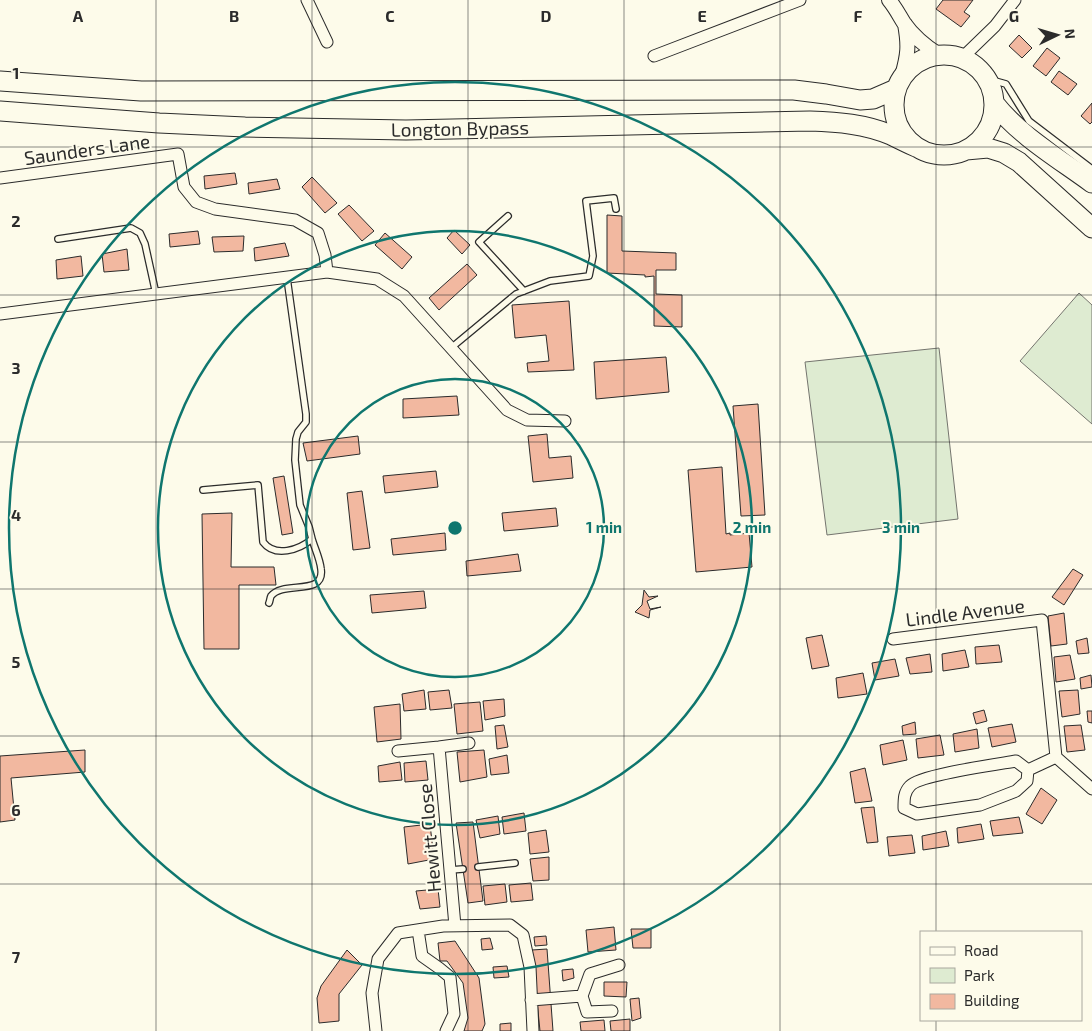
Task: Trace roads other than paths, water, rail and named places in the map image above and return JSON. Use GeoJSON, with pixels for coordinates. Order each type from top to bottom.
{"type":"FeatureCollection","features":[{"type":"Feature","properties":{"kind":"highway"},"geometry":{"type":"LineString","coordinates":[[939,55],[962,58],[977,67],[988,79],[994,103],[992,117],[987,130],[978,142],[954,155],[941,156],[928,153],[916,147],[904,136],[896,122],[893,105],[899,83],[912,66],[924,58],[939,55]]}},
{"type":"Feature","properties":{"kind":"highway","name":"Longton Bypass"},"geometry":{"type":"LineString","coordinates":[[0,81],[141,91],[794,90],[860,100],[873,99],[899,83]]}},
{"type":"Feature","properties":{"kind":"highway"},"geometry":{"type":"LineString","coordinates":[[994,103],[1018,130],[1092,183]]}},
{"type":"Feature","properties":{"kind":"highway","name":"Longton Bypass"},"geometry":{"type":"LineString","coordinates":[[0,111],[216,126],[378,130],[810,121],[843,122],[891,135],[916,147]]}},
{"type":"Feature","properties":{"kind":"highway"},"geometry":{"type":"LineString","coordinates":[[966,150],[988,148],[1004,153],[1019,162],[1092,228]]}},
{"type":"Feature","properties":{"kind":"street"},"geometry":{"type":"LineString","coordinates":[[307,0],[326,42]]}},
{"type":"Feature","properties":{"kind":"street"},"geometry":{"type":"LineString","coordinates":[[654,56],[800,0]]}},
{"type":"Feature","properties":{"kind":"street"},"geometry":{"type":"LineString","coordinates":[[889,0],[915,36],[927,48],[939,55]]}},
{"type":"Feature","properties":{"kind":"street"},"geometry":{"type":"LineString","coordinates":[[962,58],[995,26],[1015,0]]}},
{"type":"Feature","properties":{"kind":"street"},"geometry":{"type":"LineString","coordinates":[[899,83],[907,58],[908,41],[905,24]]}},
{"type":"Feature","properties":{"kind":"street","name":"Saunders Lane"},"geometry":{"type":"LineString","coordinates":[[0,178],[178,154],[184,187],[196,202],[214,209],[295,220],[318,233],[325,255],[327,272]]}},
{"type":"Feature","properties":{"kind":"street"},"geometry":{"type":"LineString","coordinates":[[0,314],[327,272],[377,279],[404,296],[507,410],[527,420],[565,421]]}},
{"type":"Feature","properties":{"kind":"street","name":"Lindle Avenue"},"geometry":{"type":"LineString","coordinates":[[893,639],[1042,620],[1056,757]]}},
{"type":"Feature","properties":{"kind":"street"},"geometry":{"type":"LineString","coordinates":[[398,751],[469,743]]}},
{"type":"Feature","properties":{"kind":"street","name":"Hewitt Close"},"geometry":{"type":"LineString","coordinates":[[439,747],[455,926]]}},
{"type":"Feature","properties":{"kind":"street"},"geometry":{"type":"LineString","coordinates":[[1028,770],[1056,757],[1092,789]]}},
{"type":"Feature","properties":{"kind":"street"},"geometry":{"type":"LineString","coordinates":[[1016,761],[1028,770],[1027,781],[1016,791],[980,805],[917,814],[904,808],[903,798],[911,785],[926,778],[1016,761]]}},
{"type":"Feature","properties":{"kind":"street"},"geometry":{"type":"LineString","coordinates":[[376,1031],[372,993],[378,959],[398,933],[443,926],[510,925],[523,934],[530,967],[533,1031]]}},
{"type":"Feature","properties":{"kind":"street"},"geometry":{"type":"LineString","coordinates":[[418,930],[422,956],[450,977],[454,1014],[446,1031]]}},
{"type":"Feature","properties":{"kind":"street"},"geometry":{"type":"LineString","coordinates":[[612,1011],[588,1012],[582,996],[590,974],[619,965]]}},
{"type":"Feature","properties":{"kind":"street"},"geometry":{"type":"LineString","coordinates":[[531,1000],[582,996]]}},
{"type":"Feature","properties":{"kind":"lane"},"geometry":{"type":"LineString","coordinates":[[988,79],[1006,84],[1029,121],[1092,169]]}},
{"type":"Feature","properties":{"kind":"lane"},"geometry":{"type":"LineString","coordinates":[[451,348],[516,294],[550,281],[589,276],[593,256],[586,201],[614,198],[616,209]]}},
{"type":"Feature","properties":{"kind":"lane"},"geometry":{"type":"LineString","coordinates":[[508,216],[479,242],[524,291]]}},
{"type":"Feature","properties":{"kind":"lane"},"geometry":{"type":"LineString","coordinates":[[58,239],[131,228],[140,234],[145,244],[156,294]]}},
{"type":"Feature","properties":{"kind":"lane"},"geometry":{"type":"LineString","coordinates":[[269,603],[272,596],[278,591],[316,584],[320,579],[322,571],[309,527],[300,505],[295,460],[296,439],[298,432],[306,422],[306,414],[287,278]]}},
{"type":"Feature","properties":{"kind":"lane"},"geometry":{"type":"LineString","coordinates":[[203,490],[258,486],[263,542],[271,550],[285,551],[301,547],[312,539]]}},
{"type":"Feature","properties":{"kind":"lane"},"geometry":{"type":"LineString","coordinates":[[478,866],[515,863]]}},
{"type":"Feature","properties":{"kind":"lane"},"geometry":{"type":"LineString","coordinates":[[450,870],[463,868]]}}]}
